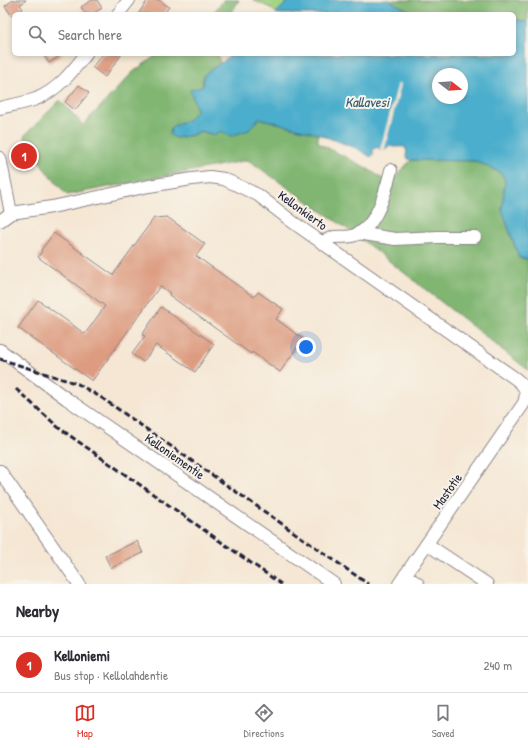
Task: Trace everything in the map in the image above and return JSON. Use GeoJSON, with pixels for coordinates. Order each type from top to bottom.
{"type":"FeatureCollection","features":[{"type":"Feature","properties":{"kind":"street"},"geometry":{"type":"LineString","coordinates":[[120,12],[129,0]]}},
{"type":"Feature","properties":{"kind":"street"},"geometry":{"type":"LineString","coordinates":[[0,108],[36,99],[52,90],[68,76],[84,56]]}},
{"type":"Feature","properties":{"kind":"street"},"geometry":{"type":"LineString","coordinates":[[0,158],[11,214]]}},
{"type":"Feature","properties":{"kind":"street"},"geometry":{"type":"LineString","coordinates":[[322,242],[333,237],[347,237],[356,235],[366,228],[381,206],[391,170]]}},
{"type":"Feature","properties":{"kind":"street","name":"Kellonkierto"},"geometry":{"type":"LineString","coordinates":[[0,221],[11,214],[163,184],[210,177],[224,179],[258,195],[294,223],[516,379],[522,384],[526,391],[526,398],[518,414]]}},
{"type":"Feature","properties":{"kind":"street"},"geometry":{"type":"LineString","coordinates":[[358,233],[395,239],[475,237]]}},
{"type":"Feature","properties":{"kind":"street","name":"Kelloniementie"},"geometry":{"type":"LineString","coordinates":[[0,350],[80,408],[334,584]]}},
{"type":"Feature","properties":{"kind":"street","name":"Mastotie"},"geometry":{"type":"LineString","coordinates":[[402,579],[518,414]]}},
{"type":"Feature","properties":{"kind":"street"},"geometry":{"type":"LineString","coordinates":[[0,471],[79,584]]}},
{"type":"Feature","properties":{"kind":"street"},"geometry":{"type":"LineString","coordinates":[[427,544],[487,584]]}},
{"type":"Feature","properties":{"kind":"street"},"geometry":{"type":"LineString","coordinates":[[402,579],[418,584]]}},
{"type":"Feature","properties":{"kind":"green space"},"geometry":{"type":"Polygon","coordinates":[[[224,0],[239,0],[232,12],[214,12],[224,0]]]}},
{"type":"Feature","properties":{"kind":"green space"},"geometry":{"type":"Polygon","coordinates":[[[253,0],[289,0],[277,12],[253,0]]]}},
{"type":"Feature","properties":{"kind":"green space"},"geometry":{"type":"Polygon","coordinates":[[[389,0],[528,0],[528,22],[516,19],[516,12],[411,12],[389,0]]]}},
{"type":"Feature","properties":{"kind":"green space"},"geometry":{"type":"Polygon","coordinates":[[[155,56],[218,56],[220,63],[204,75],[202,80],[203,86],[197,110],[188,120],[171,127],[176,138],[192,135],[201,131],[214,135],[220,131],[249,130],[259,118],[318,134],[318,143],[365,167],[383,179],[393,179],[411,160],[476,161],[501,173],[505,180],[502,210],[519,258],[528,259],[528,370],[356,235],[248,160],[67,195],[46,171],[24,136],[60,100],[83,125],[133,72],[155,56]]]}},
{"type":"Feature","properties":{"kind":"water"},"geometry":{"type":"Polygon","coordinates":[[[289,0],[389,0],[411,12],[277,12],[289,0]]]}},
{"type":"Feature","properties":{"kind":"water","name":"Kallavesi"},"geometry":{"type":"Polygon","coordinates":[[[516,19],[528,22],[528,259],[519,258],[502,210],[505,180],[501,173],[476,161],[411,160],[408,159],[406,155],[407,152],[405,147],[389,146],[384,151],[380,150],[379,147],[373,149],[373,155],[371,157],[356,148],[318,134],[259,118],[249,130],[231,136],[221,131],[214,135],[201,131],[192,135],[176,138],[170,135],[171,127],[188,120],[197,110],[190,90],[203,86],[204,75],[229,56],[516,56],[516,19]]]}},
{"type":"Feature","properties":{"kind":"pier"},"geometry":{"type":"Polygon","coordinates":[[[398,83],[401,84],[384,151],[380,150],[398,83]]]}},
{"type":"Feature","properties":{"kind":"building"},"geometry":{"type":"Polygon","coordinates":[[[13,0],[26,0],[20,5],[23,9],[18,12],[12,12],[12,16],[5,6],[13,0]]]}},
{"type":"Feature","properties":{"kind":"building"},"geometry":{"type":"Polygon","coordinates":[[[92,0],[97,0],[102,8],[95,12],[85,12],[81,7],[92,0]]]}},
{"type":"Feature","properties":{"kind":"building"},"geometry":{"type":"Polygon","coordinates":[[[148,0],[159,0],[169,7],[165,12],[139,12],[148,0]]]}},
{"type":"Feature","properties":{"kind":"building"},"geometry":{"type":"Polygon","coordinates":[[[44,56],[60,56],[49,63],[44,56]]]}},
{"type":"Feature","properties":{"kind":"building"},"geometry":{"type":"Polygon","coordinates":[[[101,56],[121,56],[105,77],[92,67],[101,56]]]}},
{"type":"Feature","properties":{"kind":"building"},"geometry":{"type":"Polygon","coordinates":[[[79,85],[89,93],[75,110],[65,102],[79,85]]]}},
{"type":"Feature","properties":{"kind":"building"},"geometry":{"type":"Polygon","coordinates":[[[167,217],[205,244],[196,256],[254,297],[258,292],[283,309],[276,319],[303,339],[280,372],[252,352],[251,354],[169,295],[170,293],[160,286],[92,381],[18,328],[38,300],[85,334],[105,306],[38,257],[42,251],[41,250],[54,233],[113,275],[154,218],[167,217]]]}},
{"type":"Feature","properties":{"kind":"building"},"geometry":{"type":"Polygon","coordinates":[[[161,307],[214,344],[195,372],[156,345],[143,362],[132,354],[145,336],[142,335],[161,307]]]}},
{"type":"Feature","properties":{"kind":"building"},"geometry":{"type":"Polygon","coordinates":[[[137,541],[143,553],[111,568],[105,556],[137,541]]]}},
{"type":"Feature","properties":{"kind":"railway"},"geometry":{"type":"LineString","coordinates":[[0,359],[78,384],[102,398],[368,584]]}},
{"type":"Feature","properties":{"kind":"railway"},"geometry":{"type":"LineString","coordinates":[[16,389],[59,428],[281,584]]}},
{"type":"Feature","properties":{"kind":"place","name":"Kelloniemi"},"geometry":{"type":"Point","coordinates":[24,156]}}]}
